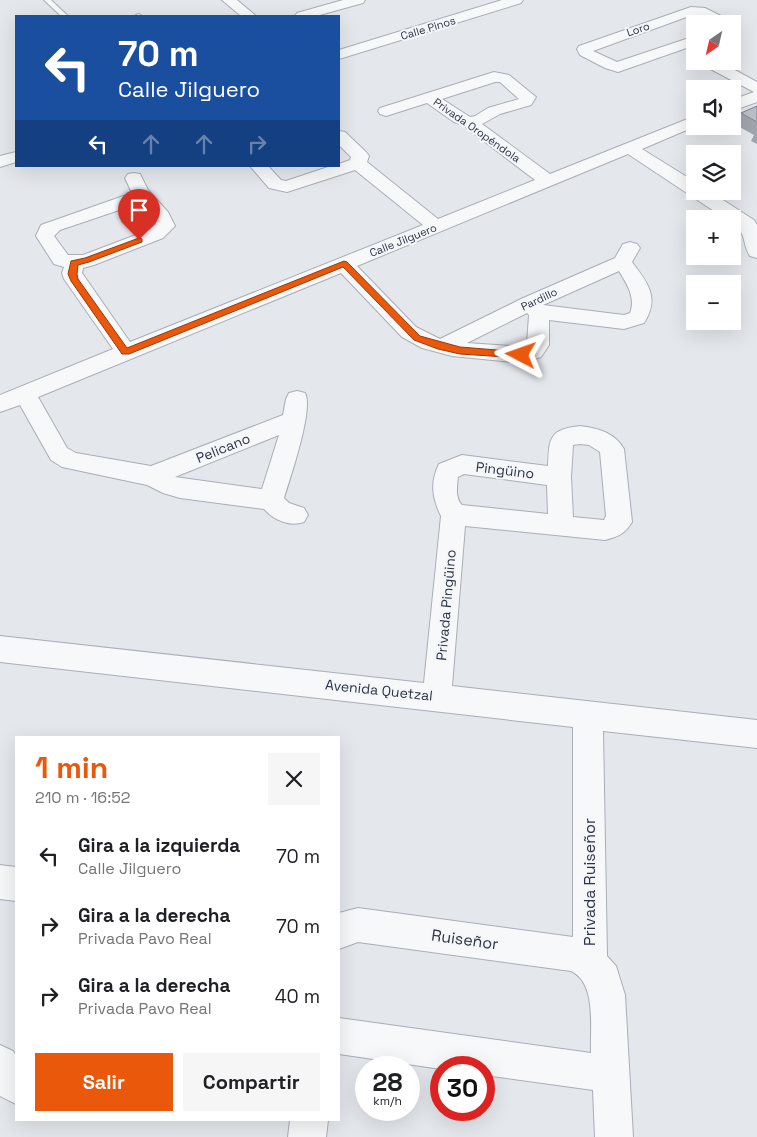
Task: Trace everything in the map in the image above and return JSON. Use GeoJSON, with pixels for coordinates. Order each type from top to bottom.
{"type":"FeatureCollection","features":[{"type":"Feature","properties":{"kind":"street"},"geometry":{"type":"LineString","coordinates":[[229,0],[248,15]]}},
{"type":"Feature","properties":{"kind":"street"},"geometry":{"type":"LineString","coordinates":[[306,15],[358,0]]}},
{"type":"Feature","properties":{"kind":"street","name":"Calle Pinos"},"geometry":{"type":"LineString","coordinates":[[340,55],[516,0]]}},
{"type":"Feature","properties":{"kind":"street","name":"Loro"},"geometry":{"type":"LineString","coordinates":[[677,46],[615,67],[586,52],[584,49],[694,10],[708,15]]}},
{"type":"Feature","properties":{"kind":"street"},"geometry":{"type":"LineString","coordinates":[[677,46],[686,43]]}},
{"type":"Feature","properties":{"kind":"street"},"geometry":{"type":"LineString","coordinates":[[677,46],[686,51]]}},
{"type":"Feature","properties":{"kind":"street"},"geometry":{"type":"LineString","coordinates":[[723,70],[757,88]]}},
{"type":"Feature","properties":{"kind":"street","name":"Privada Oropéndola"},"geometry":{"type":"LineString","coordinates":[[386,111],[496,77],[504,78],[527,94],[529,98],[521,104],[494,111],[480,120],[469,122]]}},
{"type":"Feature","properties":{"kind":"street"},"geometry":{"type":"LineString","coordinates":[[741,102],[757,96]]}},
{"type":"Feature","properties":{"kind":"street","name":"Privada Oropéndola"},"geometry":{"type":"LineString","coordinates":[[429,98],[460,119],[469,122],[548,181]]}},
{"type":"Feature","properties":{"kind":"street","name":"Calle Jilguero"},"geometry":{"type":"LineString","coordinates":[[0,404],[686,125]]}},
{"type":"Feature","properties":{"kind":"street"},"geometry":{"type":"LineString","coordinates":[[340,137],[360,156],[358,163]]}},
{"type":"Feature","properties":{"kind":"street"},"geometry":{"type":"LineString","coordinates":[[630,148],[717,206],[744,211],[757,252]]}},
{"type":"Feature","properties":{"kind":"street"},"geometry":{"type":"LineString","coordinates":[[0,162],[15,157]]}},
{"type":"Feature","properties":{"kind":"street"},"geometry":{"type":"LineString","coordinates":[[259,167],[275,184],[283,187],[294,186],[358,163]]}},
{"type":"Feature","properties":{"kind":"street"},"geometry":{"type":"LineString","coordinates":[[358,163],[436,227]]}},
{"type":"Feature","properties":{"kind":"street"},"geometry":{"type":"LineString","coordinates":[[134,178],[137,190],[164,219],[166,226],[156,234],[86,261],[74,263],[61,260],[46,241],[45,236],[48,229],[142,196]]}},
{"type":"Feature","properties":{"kind":"street","name":"Pardillo"},"geometry":{"type":"LineString","coordinates":[[442,347],[534,308],[626,255],[640,290],[642,309],[637,318],[624,322],[534,308]]}},
{"type":"Feature","properties":{"kind":"street"},"geometry":{"type":"LineString","coordinates":[[74,263],[72,274],[74,279],[126,352]]}},
{"type":"Feature","properties":{"kind":"street"},"geometry":{"type":"LineString","coordinates":[[344,264],[409,332],[417,338],[442,347],[460,350],[528,354],[533,352],[538,345],[534,308]]}},
{"type":"Feature","properties":{"kind":"street"},"geometry":{"type":"LineString","coordinates":[[25,394],[59,454],[64,458],[80,464],[152,476],[180,488],[271,500],[281,511],[296,515]]}},
{"type":"Feature","properties":{"kind":"street","name":"Pelicano"},"geometry":{"type":"LineString","coordinates":[[152,476],[295,409],[271,500]]}},
{"type":"Feature","properties":{"kind":"street"},"geometry":{"type":"LineString","coordinates":[[454,513],[468,517],[605,530],[616,526],[619,522],[619,516],[612,448],[606,442],[597,438],[574,436],[565,438],[560,444],[560,525]]}},
{"type":"Feature","properties":{"kind":"street","name":"Pingüino"},"geometry":{"type":"LineString","coordinates":[[451,468],[462,464],[559,477]]}},
{"type":"Feature","properties":{"kind":"street","name":"Privada Pingüino"},"geometry":{"type":"LineString","coordinates":[[437,697],[454,513],[446,502],[445,477],[451,468]]}},
{"type":"Feature","properties":{"kind":"street","name":"Avenida Quetzal"},"geometry":{"type":"LineString","coordinates":[[0,649],[757,734]]}},
{"type":"Feature","properties":{"kind":"street","name":"Privada Ruiseñor"},"geometry":{"type":"LineString","coordinates":[[588,715],[590,962],[602,979],[607,995],[614,1137]]}},
{"type":"Feature","properties":{"kind":"street"},"geometry":{"type":"LineString","coordinates":[[0,882],[15,884]]}},
{"type":"Feature","properties":{"kind":"street","name":"Ruiseñor"},"geometry":{"type":"LineString","coordinates":[[340,931],[358,925],[572,954],[590,962]]}},
{"type":"Feature","properties":{"kind":"street"},"geometry":{"type":"LineString","coordinates":[[340,1036],[610,1074]]}},
{"type":"Feature","properties":{"kind":"street"},"geometry":{"type":"LineString","coordinates":[[0,1064],[6,1075],[15,1084]]}},
{"type":"Feature","properties":{"kind":"street"},"geometry":{"type":"LineString","coordinates":[[307,1137],[309,1121]]}},
{"type":"Feature","properties":{"kind":"lane"},"geometry":{"type":"LineString","coordinates":[[47,0],[64,15]]}},
{"type":"Feature","properties":{"kind":"building"},"geometry":{"type":"Polygon","coordinates":[[[757,106],[757,122],[741,113],[757,106]]]}},
{"type":"Feature","properties":{"kind":"route"},"geometry":{"type":"LineString","coordinates":[[139,240],[86,261],[74,263],[72,274],[126,352],[344,264],[417,338],[442,347],[460,350],[521,355]]}}]}
